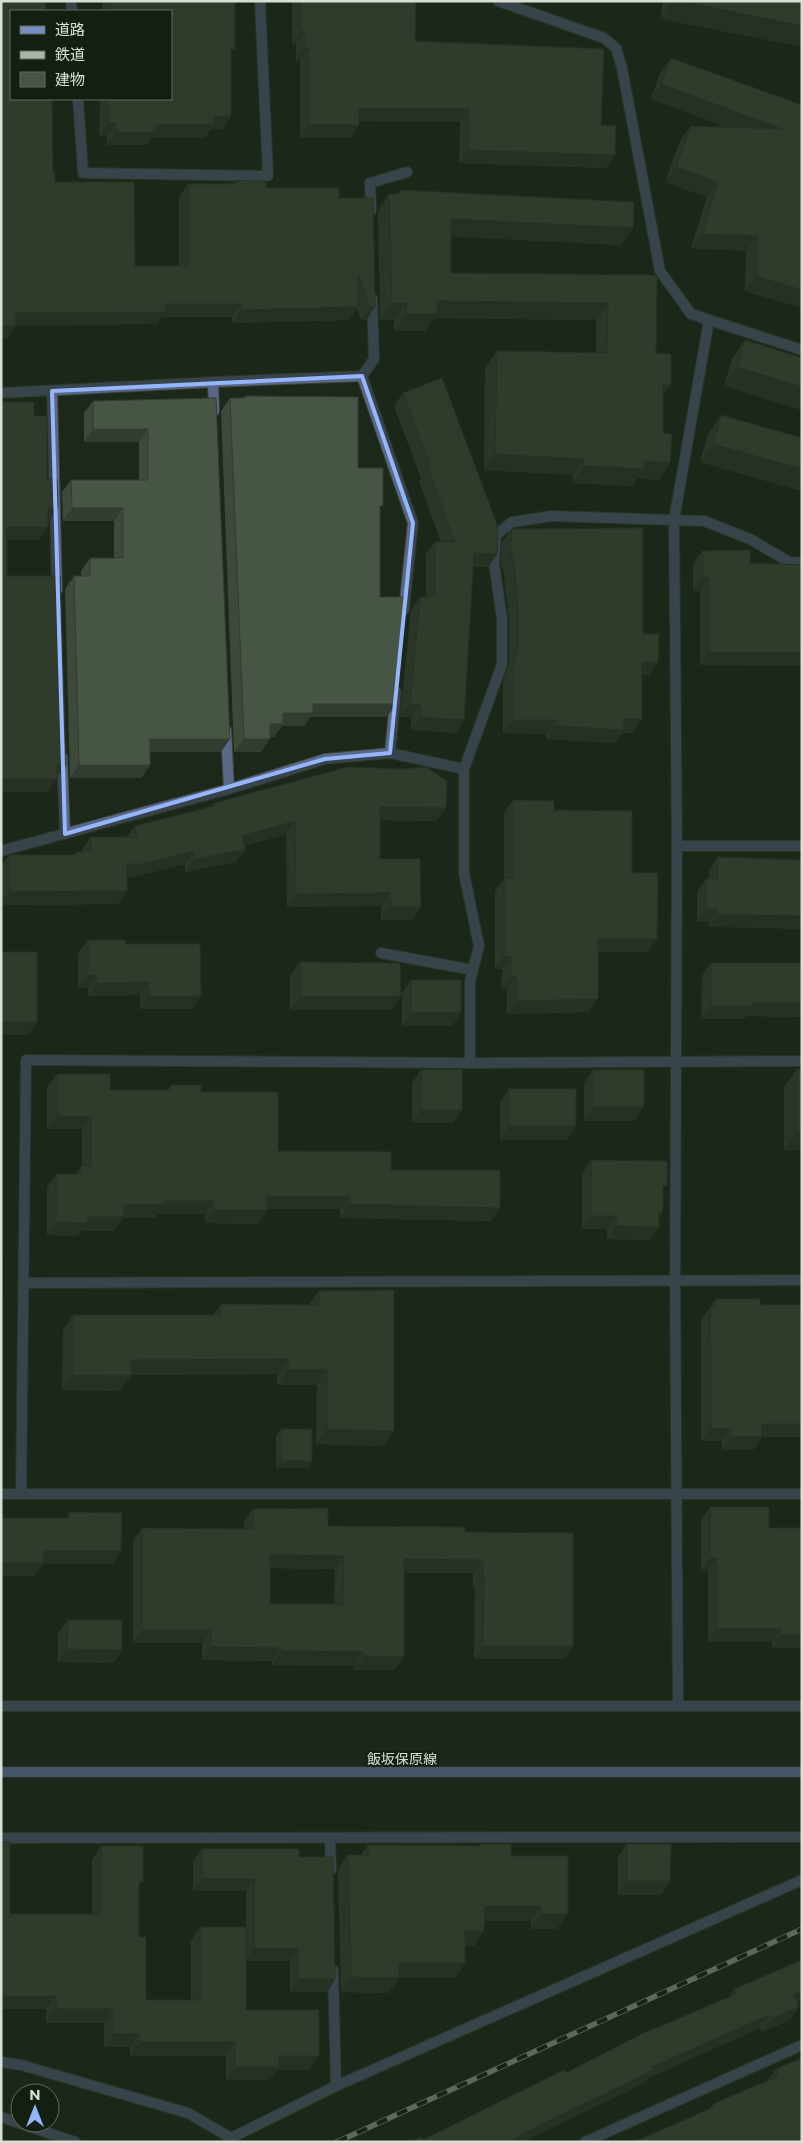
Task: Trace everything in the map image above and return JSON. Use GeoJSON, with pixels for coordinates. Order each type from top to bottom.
{"type":"FeatureCollection","features":[{"type":"Feature","properties":{"kind":"main road","name":"飯坂保原線"},"geometry":{"type":"LineString","coordinates":[[1,1772],[802,1772]]}},
{"type":"Feature","properties":{"kind":"street"},"geometry":{"type":"LineString","coordinates":[[78,100],[83,173],[268,176],[260,1]]}},
{"type":"Feature","properties":{"kind":"street"},"geometry":{"type":"LineString","coordinates":[[498,1],[604,38],[616,48],[622,68],[660,271],[691,314],[802,350]]}},
{"type":"Feature","properties":{"kind":"street"},"geometry":{"type":"LineString","coordinates":[[371,222],[370,183],[407,172]]}},
{"type":"Feature","properties":{"kind":"street"},"geometry":{"type":"LineString","coordinates":[[362,376],[374,359],[372,291]]}},
{"type":"Feature","properties":{"kind":"street"},"geometry":{"type":"LineString","coordinates":[[678,1706],[675,1280],[677,846],[674,520],[709,320]]}},
{"type":"Feature","properties":{"kind":"street"},"geometry":{"type":"LineString","coordinates":[[1,394],[362,376]]}},
{"type":"Feature","properties":{"kind":"street"},"geometry":{"type":"LineString","coordinates":[[362,376],[413,523],[404,619]]}},
{"type":"Feature","properties":{"kind":"street"},"geometry":{"type":"LineString","coordinates":[[213,382],[215,422]]}},
{"type":"Feature","properties":{"kind":"street"},"geometry":{"type":"LineString","coordinates":[[52,391],[58,598]]}},
{"type":"Feature","properties":{"kind":"street"},"geometry":{"type":"LineString","coordinates":[[470,1063],[470,981],[479,946],[464,873],[464,769],[502,664],[502,619],[494,563],[496,535],[512,522],[552,516],[704,522],[750,539],[789,562],[802,563]]}},
{"type":"Feature","properties":{"kind":"street"},"geometry":{"type":"LineString","coordinates":[[390,753],[397,686]]}},
{"type":"Feature","properties":{"kind":"street"},"geometry":{"type":"LineString","coordinates":[[226,719],[229,789]]}},
{"type":"Feature","properties":{"kind":"street"},"geometry":{"type":"LineString","coordinates":[[62,745],[64,834]]}},
{"type":"Feature","properties":{"kind":"street"},"geometry":{"type":"LineString","coordinates":[[1,851],[229,789],[325,759],[390,753],[464,769]]}},
{"type":"Feature","properties":{"kind":"street"},"geometry":{"type":"LineString","coordinates":[[677,846],[802,846]]}},
{"type":"Feature","properties":{"kind":"street"},"geometry":{"type":"LineString","coordinates":[[382,953],[473,970]]}},
{"type":"Feature","properties":{"kind":"street"},"geometry":{"type":"LineString","coordinates":[[21,1494],[26,1060],[470,1063],[802,1061]]}},
{"type":"Feature","properties":{"kind":"street"},"geometry":{"type":"LineString","coordinates":[[24,1282],[802,1280]]}},
{"type":"Feature","properties":{"kind":"street"},"geometry":{"type":"LineString","coordinates":[[1,1494],[802,1494]]}},
{"type":"Feature","properties":{"kind":"street"},"geometry":{"type":"LineString","coordinates":[[1,1706],[802,1706]]}},
{"type":"Feature","properties":{"kind":"street"},"geometry":{"type":"LineString","coordinates":[[1,1838],[802,1837]]}},
{"type":"Feature","properties":{"kind":"street"},"geometry":{"type":"LineString","coordinates":[[330,1838],[331,1878]]}},
{"type":"Feature","properties":{"kind":"street"},"geometry":{"type":"LineString","coordinates":[[1,2062],[21,2065],[188,2113],[231,2138],[336,2086],[802,1880]]}},
{"type":"Feature","properties":{"kind":"street"},"geometry":{"type":"LineString","coordinates":[[333,1957],[336,2086]]}},
{"type":"Feature","properties":{"kind":"street"},"geometry":{"type":"LineString","coordinates":[[585,2142],[802,2045]]}},
{"type":"Feature","properties":{"kind":"street"},"geometry":{"type":"LineString","coordinates":[[1,2117],[75,2142]]}},
{"type":"Feature","properties":{"kind":"highlighted area"},"geometry":{"type":"Polygon","coordinates":[[[362,376],[413,523],[390,753],[325,759],[65,834],[52,391],[362,376]]]}},
{"type":"Feature","properties":{"kind":"building"},"geometry":{"type":"Polygon","coordinates":[[[1,1],[46,1],[45,10],[10,10],[10,100],[52,100],[53,172],[55,172],[55,182],[134,182],[135,266],[188,266],[188,184],[235,184],[235,181],[266,181],[266,188],[339,188],[339,198],[373,198],[375,307],[370,307],[358,274],[358,307],[241,310],[241,304],[166,304],[166,312],[16,313],[16,326],[1,326],[1,1]]]}},
{"type":"Feature","properties":{"kind":"building"},"geometry":{"type":"Polygon","coordinates":[[[112,1],[235,2],[235,49],[231,49],[231,116],[214,116],[214,125],[156,125],[156,132],[116,132],[116,123],[108,123],[108,100],[172,100],[172,10],[112,10],[112,1]]]}},
{"type":"Feature","properties":{"kind":"building"},"geometry":{"type":"Polygon","coordinates":[[[301,1],[416,1],[415,41],[604,49],[601,125],[616,126],[615,155],[468,150],[469,109],[359,108],[359,125],[309,125],[309,48],[305,48],[305,31],[301,31],[301,1]]]}},
{"type":"Feature","properties":{"kind":"building"},"geometry":{"type":"Polygon","coordinates":[[[680,1],[802,1],[802,26],[680,1]]]}},
{"type":"Feature","properties":{"kind":"building"},"geometry":{"type":"Polygon","coordinates":[[[671,58],[802,105],[802,290],[756,276],[757,236],[702,234],[718,182],[676,167],[691,126],[782,129],[661,84],[671,58]]]}},
{"type":"Feature","properties":{"kind":"building"},"geometry":{"type":"Polygon","coordinates":[[[400,190],[634,202],[633,228],[451,219],[451,273],[657,275],[656,353],[671,354],[671,385],[663,385],[663,433],[672,434],[670,463],[644,461],[644,469],[584,466],[584,459],[495,454],[497,351],[607,353],[608,303],[437,301],[437,314],[406,314],[406,303],[392,303],[389,194],[400,194],[400,190]]]}},
{"type":"Feature","properties":{"kind":"building"},"geometry":{"type":"Polygon","coordinates":[[[745,340],[802,358],[802,387],[737,367],[745,340]]]}},
{"type":"Feature","properties":{"kind":"building"},"geometry":{"type":"Polygon","coordinates":[[[442,378],[498,527],[497,554],[474,553],[464,720],[420,717],[420,704],[410,704],[420,597],[435,597],[435,542],[455,542],[428,468],[431,468],[403,393],[442,378]]]}},
{"type":"Feature","properties":{"kind":"building"},"geometry":{"type":"Polygon","coordinates":[[[245,396],[358,397],[358,468],[383,468],[383,506],[380,506],[380,597],[407,597],[396,704],[313,704],[313,713],[283,713],[283,724],[270,724],[270,739],[244,739],[230,398],[245,398],[245,396]]]}},
{"type":"Feature","properties":{"kind":"building"},"geometry":{"type":"Polygon","coordinates":[[[216,398],[230,739],[150,739],[150,765],[79,765],[74,576],[90,576],[90,558],[123,558],[123,508],[72,508],[71,480],[148,480],[148,429],[93,429],[93,401],[216,398]]]}},
{"type":"Feature","properties":{"kind":"building"},"geometry":{"type":"Polygon","coordinates":[[[1,402],[34,402],[34,416],[47,416],[47,479],[57,479],[58,508],[48,508],[48,527],[7,527],[7,576],[60,576],[66,765],[57,765],[57,779],[1,779],[1,402]]]}},
{"type":"Feature","properties":{"kind":"building"},"geometry":{"type":"Polygon","coordinates":[[[721,415],[802,438],[802,469],[713,444],[721,415]]]}},
{"type":"Feature","properties":{"kind":"building"},"geometry":{"type":"Polygon","coordinates":[[[643,528],[643,634],[659,634],[658,662],[642,662],[642,719],[624,719],[624,730],[556,726],[556,720],[513,720],[513,667],[518,651],[518,606],[513,554],[511,554],[510,550],[512,529],[643,528]]]}},
{"type":"Feature","properties":{"kind":"building"},"geometry":{"type":"Polygon","coordinates":[[[750,550],[750,563],[802,565],[802,653],[709,652],[709,577],[703,578],[702,551],[750,550]]]}},
{"type":"Feature","properties":{"kind":"building"},"geometry":{"type":"Polygon","coordinates":[[[348,767],[401,769],[426,767],[447,781],[446,808],[380,807],[380,859],[420,859],[421,907],[391,907],[390,893],[296,894],[295,821],[242,836],[245,850],[194,859],[194,851],[142,864],[127,864],[127,891],[9,892],[9,855],[76,855],[76,852],[91,852],[91,837],[137,837],[135,826],[215,806],[214,803],[348,767]]]}},
{"type":"Feature","properties":{"kind":"building"},"geometry":{"type":"Polygon","coordinates":[[[513,800],[554,801],[554,810],[632,811],[632,873],[658,873],[657,939],[598,939],[598,999],[516,1001],[516,976],[510,976],[511,956],[504,956],[504,878],[513,878],[513,800]]]}},
{"type":"Feature","properties":{"kind":"building"},"geometry":{"type":"Polygon","coordinates":[[[718,857],[802,860],[802,916],[718,915],[718,909],[706,909],[706,879],[718,879],[718,857]]]}},
{"type":"Feature","properties":{"kind":"building"},"geometry":{"type":"Polygon","coordinates":[[[88,940],[125,940],[125,944],[200,944],[201,996],[149,996],[149,982],[97,983],[97,975],[88,975],[88,940]]]}},
{"type":"Feature","properties":{"kind":"building"},"geometry":{"type":"Polygon","coordinates":[[[1,952],[37,952],[37,1022],[1,1022],[1,952]]]}},
{"type":"Feature","properties":{"kind":"building"},"geometry":{"type":"Polygon","coordinates":[[[300,962],[400,963],[401,996],[300,997],[300,962]]]}},
{"type":"Feature","properties":{"kind":"building"},"geometry":{"type":"Polygon","coordinates":[[[711,963],[802,963],[802,1003],[753,1003],[753,1006],[711,1006],[711,963]]]}},
{"type":"Feature","properties":{"kind":"building"},"geometry":{"type":"Polygon","coordinates":[[[411,980],[461,980],[461,1013],[411,1013],[411,980]]]}},
{"type":"Feature","properties":{"kind":"building"},"geometry":{"type":"Polygon","coordinates":[[[462,1069],[462,1110],[421,1110],[421,1070],[462,1069]]]}},
{"type":"Feature","properties":{"kind":"building"},"geometry":{"type":"Polygon","coordinates":[[[797,1069],[802,1069],[802,1132],[797,1132],[797,1069]]]}},
{"type":"Feature","properties":{"kind":"building"},"geometry":{"type":"Polygon","coordinates":[[[593,1070],[644,1070],[644,1107],[593,1107],[593,1070]]]}},
{"type":"Feature","properties":{"kind":"building"},"geometry":{"type":"Polygon","coordinates":[[[57,1074],[110,1074],[110,1090],[171,1090],[171,1085],[201,1085],[201,1092],[278,1092],[278,1151],[391,1152],[391,1170],[500,1170],[500,1208],[349,1204],[349,1196],[267,1196],[267,1210],[214,1210],[214,1201],[164,1201],[164,1205],[124,1205],[124,1217],[87,1217],[87,1223],[56,1222],[56,1174],[81,1174],[81,1166],[91,1166],[91,1116],[57,1116],[57,1074]]]}},
{"type":"Feature","properties":{"kind":"building"},"geometry":{"type":"Polygon","coordinates":[[[509,1089],[576,1089],[576,1126],[509,1126],[509,1089]]]}},
{"type":"Feature","properties":{"kind":"building"},"geometry":{"type":"Polygon","coordinates":[[[591,1160],[667,1161],[667,1186],[663,1186],[663,1212],[659,1212],[659,1227],[616,1226],[616,1216],[591,1216],[591,1160]]]}},
{"type":"Feature","properties":{"kind":"building"},"geometry":{"type":"Polygon","coordinates":[[[2,1255],[2,1295],[1,1295],[2,1255]]]}},
{"type":"Feature","properties":{"kind":"building"},"geometry":{"type":"Polygon","coordinates":[[[394,1290],[394,1431],[327,1429],[327,1369],[288,1370],[288,1359],[131,1360],[131,1376],[73,1375],[73,1315],[221,1315],[221,1304],[319,1305],[319,1291],[394,1290]]]}},
{"type":"Feature","properties":{"kind":"building"},"geometry":{"type":"Polygon","coordinates":[[[716,1299],[760,1299],[760,1305],[802,1305],[802,1424],[762,1424],[762,1437],[731,1437],[731,1428],[711,1428],[710,1307],[716,1307],[716,1299]]]}},
{"type":"Feature","properties":{"kind":"building"},"geometry":{"type":"Polygon","coordinates":[[[281,1429],[312,1429],[312,1461],[281,1461],[281,1429]]]}},
{"type":"Feature","properties":{"kind":"building"},"geometry":{"type":"Polygon","coordinates":[[[710,1507],[769,1507],[769,1528],[802,1528],[802,1635],[781,1635],[781,1629],[717,1629],[717,1558],[710,1558],[710,1507]]]}},
{"type":"Feature","properties":{"kind":"building"},"geometry":{"type":"Polygon","coordinates":[[[328,1508],[328,1526],[465,1527],[465,1532],[573,1533],[573,1646],[483,1646],[483,1560],[404,1559],[404,1657],[364,1656],[364,1652],[281,1651],[281,1648],[211,1647],[211,1630],[142,1630],[142,1528],[253,1529],[253,1509],[328,1508]],[[270,1555],[270,1604],[343,1604],[344,1556],[270,1555]]]}},
{"type":"Feature","properties":{"kind":"building"},"geometry":{"type":"Polygon","coordinates":[[[69,1512],[122,1513],[121,1551],[44,1551],[43,1563],[1,1563],[1,1518],[69,1518],[69,1512]]]}},
{"type":"Feature","properties":{"kind":"building"},"geometry":{"type":"Polygon","coordinates":[[[68,1620],[122,1620],[122,1650],[67,1649],[68,1620]]]}},
{"type":"Feature","properties":{"kind":"building"},"geometry":{"type":"Polygon","coordinates":[[[1,1842],[10,1842],[10,1914],[101,1914],[101,1846],[143,1846],[143,1882],[139,1882],[139,1937],[146,1937],[146,2000],[200,2000],[200,1927],[246,1927],[246,2010],[319,2010],[319,2056],[279,2056],[279,2067],[235,2067],[235,2042],[139,2042],[139,2034],[113,2034],[113,2009],[56,2009],[56,1996],[1,1996],[1,1842]]]}},
{"type":"Feature","properties":{"kind":"building"},"geometry":{"type":"Polygon","coordinates":[[[481,1844],[511,1844],[511,1856],[568,1856],[568,1914],[541,1914],[541,1906],[485,1906],[484,1931],[465,1931],[465,1963],[399,1963],[399,1978],[351,1977],[348,1855],[368,1855],[368,1845],[481,1846],[481,1844]]]}},
{"type":"Feature","properties":{"kind":"building"},"geometry":{"type":"Polygon","coordinates":[[[627,1844],[671,1844],[670,1881],[627,1881],[627,1844]]]}},
{"type":"Feature","properties":{"kind":"building"},"geometry":{"type":"Polygon","coordinates":[[[202,1849],[299,1849],[299,1857],[333,1857],[335,1979],[298,1979],[298,1948],[254,1948],[254,1879],[202,1879],[202,1849]]]}},
{"type":"Feature","properties":{"kind":"building"},"geometry":{"type":"Polygon","coordinates":[[[802,1960],[802,1991],[794,1995],[799,2007],[771,2019],[769,2015],[652,2067],[653,2070],[508,2142],[411,2142],[422,2137],[423,2140],[564,2070],[566,2073],[642,2034],[736,1994],[734,1989],[802,1960]]]}},
{"type":"Feature","properties":{"kind":"building"},"geometry":{"type":"Polygon","coordinates":[[[802,2058],[802,2142],[634,2142],[714,2107],[713,2104],[779,2076],[776,2069],[802,2058]]]}},
{"type":"Feature","properties":{"kind":"railway"},"geometry":{"type":"LineString","coordinates":[[337,2142],[802,1929]]}}]}
